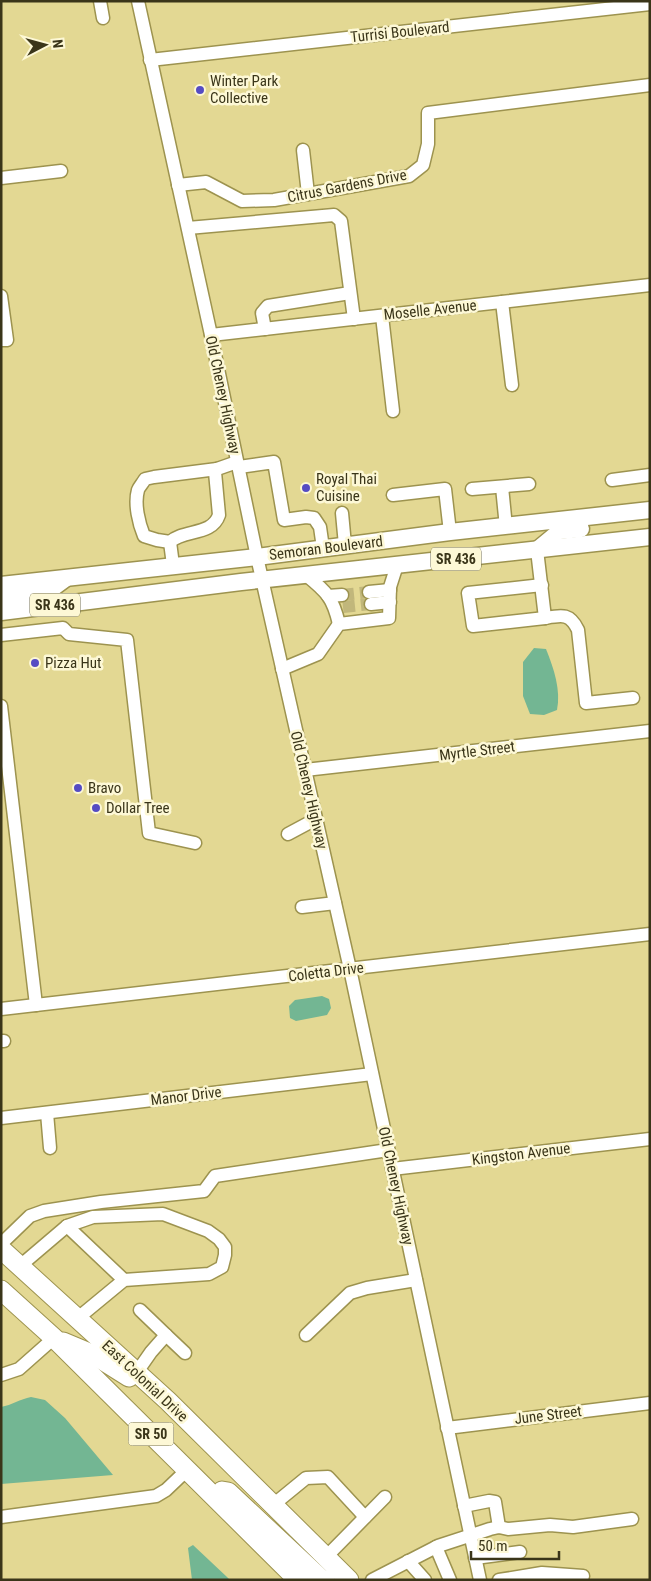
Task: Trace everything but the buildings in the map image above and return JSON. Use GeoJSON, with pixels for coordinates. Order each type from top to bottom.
{"type":"FeatureCollection","features":[{"type":"Feature","properties":{"kind":"highway","name":"East Colonial Drive"},"geometry":{"type":"LineString","coordinates":[[1,1249],[168,1401],[349,1580]]}},
{"type":"Feature","properties":{"kind":"highway","name":"SR 50"},"geometry":{"type":"LineString","coordinates":[[1,1290],[54,1338],[298,1580]]}},
{"type":"Feature","properties":{"kind":"highway"},"geometry":{"type":"LineString","coordinates":[[54,1338],[94,1355],[168,1401]]}},
{"type":"Feature","properties":{"kind":"highway"},"geometry":{"type":"LineString","coordinates":[[211,1493],[228,1492],[320,1578],[325,1580]]}},
{"type":"Feature","properties":{"kind":"main road","name":"Semoran Boulevard"},"geometry":{"type":"LineString","coordinates":[[1,585],[257,557],[450,532],[650,510]]}},
{"type":"Feature","properties":{"kind":"main road"},"geometry":{"type":"LineString","coordinates":[[537,550],[560,532],[650,520]]}},
{"type":"Feature","properties":{"kind":"main road","name":"Semoran Boulevard"},"geometry":{"type":"LineString","coordinates":[[1,612],[262,580],[650,537]]}},
{"type":"Feature","properties":{"kind":"main road"},"geometry":{"type":"LineString","coordinates":[[1,598],[46,593],[67,578]]}},
{"type":"Feature","properties":{"kind":"street"},"geometry":{"type":"LineString","coordinates":[[100,1],[103,18]]}},
{"type":"Feature","properties":{"kind":"street","name":"Old Cheney Highway"},"geometry":{"type":"LineString","coordinates":[[138,1],[262,580],[350,969],[480,1580]]}},
{"type":"Feature","properties":{"kind":"street","name":"Turrisi Boulevard"},"geometry":{"type":"LineString","coordinates":[[150,60],[650,4]]}},
{"type":"Feature","properties":{"kind":"street","name":"Citrus Gardens Drive"},"geometry":{"type":"LineString","coordinates":[[178,185],[206,182],[242,201],[274,200],[409,176],[423,165],[428,144],[428,113],[650,85]]}},
{"type":"Feature","properties":{"kind":"street"},"geometry":{"type":"LineString","coordinates":[[303,150],[308,194]]}},
{"type":"Feature","properties":{"kind":"street"},"geometry":{"type":"LineString","coordinates":[[1,178],[61,171]]}},
{"type":"Feature","properties":{"kind":"street"},"geometry":{"type":"LineString","coordinates":[[188,228],[334,215],[341,221],[354,319]]}},
{"type":"Feature","properties":{"kind":"street","name":"Moselle Avenue"},"geometry":{"type":"LineString","coordinates":[[211,335],[650,285]]}},
{"type":"Feature","properties":{"kind":"street"},"geometry":{"type":"LineString","coordinates":[[265,329],[262,313],[268,306],[350,293]]}},
{"type":"Feature","properties":{"kind":"street"},"geometry":{"type":"LineString","coordinates":[[1,296],[4,340]]}},
{"type":"Feature","properties":{"kind":"street"},"geometry":{"type":"LineString","coordinates":[[502,302],[512,385]]}},
{"type":"Feature","properties":{"kind":"street"},"geometry":{"type":"LineString","coordinates":[[382,316],[393,411]]}},
{"type":"Feature","properties":{"kind":"street"},"geometry":{"type":"LineString","coordinates":[[217,469],[215,472],[219,515],[217,520],[206,529],[179,537],[170,542],[144,536],[140,527],[137,502],[138,490],[145,480],[154,477],[238,465],[274,462],[284,520],[306,517],[314,518],[320,527],[323,548]]}},
{"type":"Feature","properties":{"kind":"street"},"geometry":{"type":"LineString","coordinates":[[612,480],[650,476]]}},
{"type":"Feature","properties":{"kind":"street"},"geometry":{"type":"LineString","coordinates":[[472,489],[528,484]]}},
{"type":"Feature","properties":{"kind":"street"},"geometry":{"type":"LineString","coordinates":[[502,487],[506,527]]}},
{"type":"Feature","properties":{"kind":"street"},"geometry":{"type":"LineString","coordinates":[[393,495],[445,488],[450,532]]}},
{"type":"Feature","properties":{"kind":"street"},"geometry":{"type":"LineString","coordinates":[[342,513],[345,545]]}},
{"type":"Feature","properties":{"kind":"street"},"geometry":{"type":"LineString","coordinates":[[170,542],[173,565]]}},
{"type":"Feature","properties":{"kind":"street"},"geometry":{"type":"LineString","coordinates":[[537,550],[546,618]]}},
{"type":"Feature","properties":{"kind":"street"},"geometry":{"type":"LineString","coordinates":[[339,624],[389,618],[390,596],[397,565]]}},
{"type":"Feature","properties":{"kind":"street"},"geometry":{"type":"LineString","coordinates":[[282,669],[318,654],[339,624],[340,603],[328,596],[324,590],[306,575]]}},
{"type":"Feature","properties":{"kind":"street"},"geometry":{"type":"LineString","coordinates":[[542,585],[468,593],[473,626],[560,615],[570,618],[578,630],[586,703],[633,698]]}},
{"type":"Feature","properties":{"kind":"street"},"geometry":{"type":"LineString","coordinates":[[370,598],[390,596]]}},
{"type":"Feature","properties":{"kind":"street"},"geometry":{"type":"LineString","coordinates":[[1,635],[63,628],[69,634],[127,640],[149,833],[195,842]]}},
{"type":"Feature","properties":{"kind":"street"},"geometry":{"type":"LineString","coordinates":[[1,706],[36,1005]]}},
{"type":"Feature","properties":{"kind":"street","name":"Myrtle Street"},"geometry":{"type":"LineString","coordinates":[[305,770],[650,731]]}},
{"type":"Feature","properties":{"kind":"street"},"geometry":{"type":"LineString","coordinates":[[288,834],[316,819]]}},
{"type":"Feature","properties":{"kind":"street"},"geometry":{"type":"LineString","coordinates":[[302,907],[335,903]]}},
{"type":"Feature","properties":{"kind":"street","name":"Coletta Drive"},"geometry":{"type":"LineString","coordinates":[[1,1009],[650,934]]}},
{"type":"Feature","properties":{"kind":"street","name":"Manor Drive"},"geometry":{"type":"LineString","coordinates":[[1,1118],[372,1074]]}},
{"type":"Feature","properties":{"kind":"street"},"geometry":{"type":"LineString","coordinates":[[46,1113],[50,1148]]}},
{"type":"Feature","properties":{"kind":"street","name":"Kingston Avenue"},"geometry":{"type":"LineString","coordinates":[[392,1169],[650,1139]]}},
{"type":"Feature","properties":{"kind":"street"},"geometry":{"type":"LineString","coordinates":[[1,1244],[30,1216],[44,1211],[101,1202],[204,1190],[215,1176],[388,1150]]}},
{"type":"Feature","properties":{"kind":"street"},"geometry":{"type":"LineString","coordinates":[[20,1266],[67,1226],[93,1218],[163,1214],[208,1231],[220,1239],[225,1248],[222,1267],[209,1274],[124,1280],[78,1318]]}},
{"type":"Feature","properties":{"kind":"street"},"geometry":{"type":"LineString","coordinates":[[67,1226],[124,1280]]}},
{"type":"Feature","properties":{"kind":"street"},"geometry":{"type":"LineString","coordinates":[[306,1335],[350,1293],[367,1288],[416,1280]]}},
{"type":"Feature","properties":{"kind":"street"},"geometry":{"type":"LineString","coordinates":[[140,1310],[185,1353]]}},
{"type":"Feature","properties":{"kind":"street"},"geometry":{"type":"LineString","coordinates":[[136,1372],[166,1335]]}},
{"type":"Feature","properties":{"kind":"street"},"geometry":{"type":"LineString","coordinates":[[1,1375],[9,1374],[19,1369],[54,1338]]}},
{"type":"Feature","properties":{"kind":"street","name":"June Street"},"geometry":{"type":"LineString","coordinates":[[447,1428],[650,1403]]}},
{"type":"Feature","properties":{"kind":"street"},"geometry":{"type":"LineString","coordinates":[[1,1517],[156,1496],[166,1490],[187,1470]]}},
{"type":"Feature","properties":{"kind":"street"},"geometry":{"type":"LineString","coordinates":[[273,1505],[306,1478],[328,1477],[365,1517]]}},
{"type":"Feature","properties":{"kind":"street"},"geometry":{"type":"LineString","coordinates":[[326,1557],[385,1497]]}},
{"type":"Feature","properties":{"kind":"street"},"geometry":{"type":"LineString","coordinates":[[464,1506],[489,1501],[495,1502],[499,1527]]}},
{"type":"Feature","properties":{"kind":"street"},"geometry":{"type":"LineString","coordinates":[[372,1580],[436,1547],[499,1527],[508,1529],[550,1525],[573,1527],[632,1519]]}},
{"type":"Feature","properties":{"kind":"street"},"geometry":{"type":"LineString","coordinates":[[436,1547],[450,1580]]}},
{"type":"Feature","properties":{"kind":"street"},"geometry":{"type":"LineString","coordinates":[[475,1558],[520,1552]]}},
{"type":"Feature","properties":{"kind":"street"},"geometry":{"type":"LineString","coordinates":[[408,1560],[425,1580]]}},
{"type":"Feature","properties":{"kind":"street"},"geometry":{"type":"LineString","coordinates":[[499,1580],[542,1573],[583,1576]]}},
{"type":"Feature","properties":{"kind":"shaded area"},"geometry":{"type":"Polygon","coordinates":[[[534,648],[546,649],[557,687],[557,710],[544,715],[530,714],[523,696],[523,662],[534,648]]]}},
{"type":"Feature","properties":{"kind":"shaded area"},"geometry":{"type":"Polygon","coordinates":[[[322,996],[329,999],[331,1008],[327,1015],[296,1021],[290,1018],[289,1006],[295,1000],[322,996]]]}},
{"type":"Feature","properties":{"kind":"shaded area"},"geometry":{"type":"Polygon","coordinates":[[[31,1397],[45,1400],[65,1418],[113,1475],[1,1484],[1,1407],[31,1397]]]}},
{"type":"Feature","properties":{"kind":"shaded area"},"geometry":{"type":"Polygon","coordinates":[[[193,1545],[230,1580],[192,1580],[188,1548],[193,1545]]]}},
{"type":"Feature","properties":{"kind":"tunnel"},"geometry":{"type":"LineString","coordinates":[[342,595],[369,592]]}},
{"type":"Feature","properties":{"kind":"tunnel"},"geometry":{"type":"LineString","coordinates":[[343,607],[371,604]]}},
{"type":"Feature","properties":{"kind":"place","name":"Winter Park Collective"},"geometry":{"type":"Point","coordinates":[200,90]}},
{"type":"Feature","properties":{"kind":"place","name":"Royal Thai Cuisine"},"geometry":{"type":"Point","coordinates":[306,488]}},
{"type":"Feature","properties":{"kind":"place","name":"Pizza Hut"},"geometry":{"type":"Point","coordinates":[35,663]}},
{"type":"Feature","properties":{"kind":"place","name":"Bravo"},"geometry":{"type":"Point","coordinates":[78,788]}},
{"type":"Feature","properties":{"kind":"place","name":"Dollar Tree"},"geometry":{"type":"Point","coordinates":[96,808]}}]}
